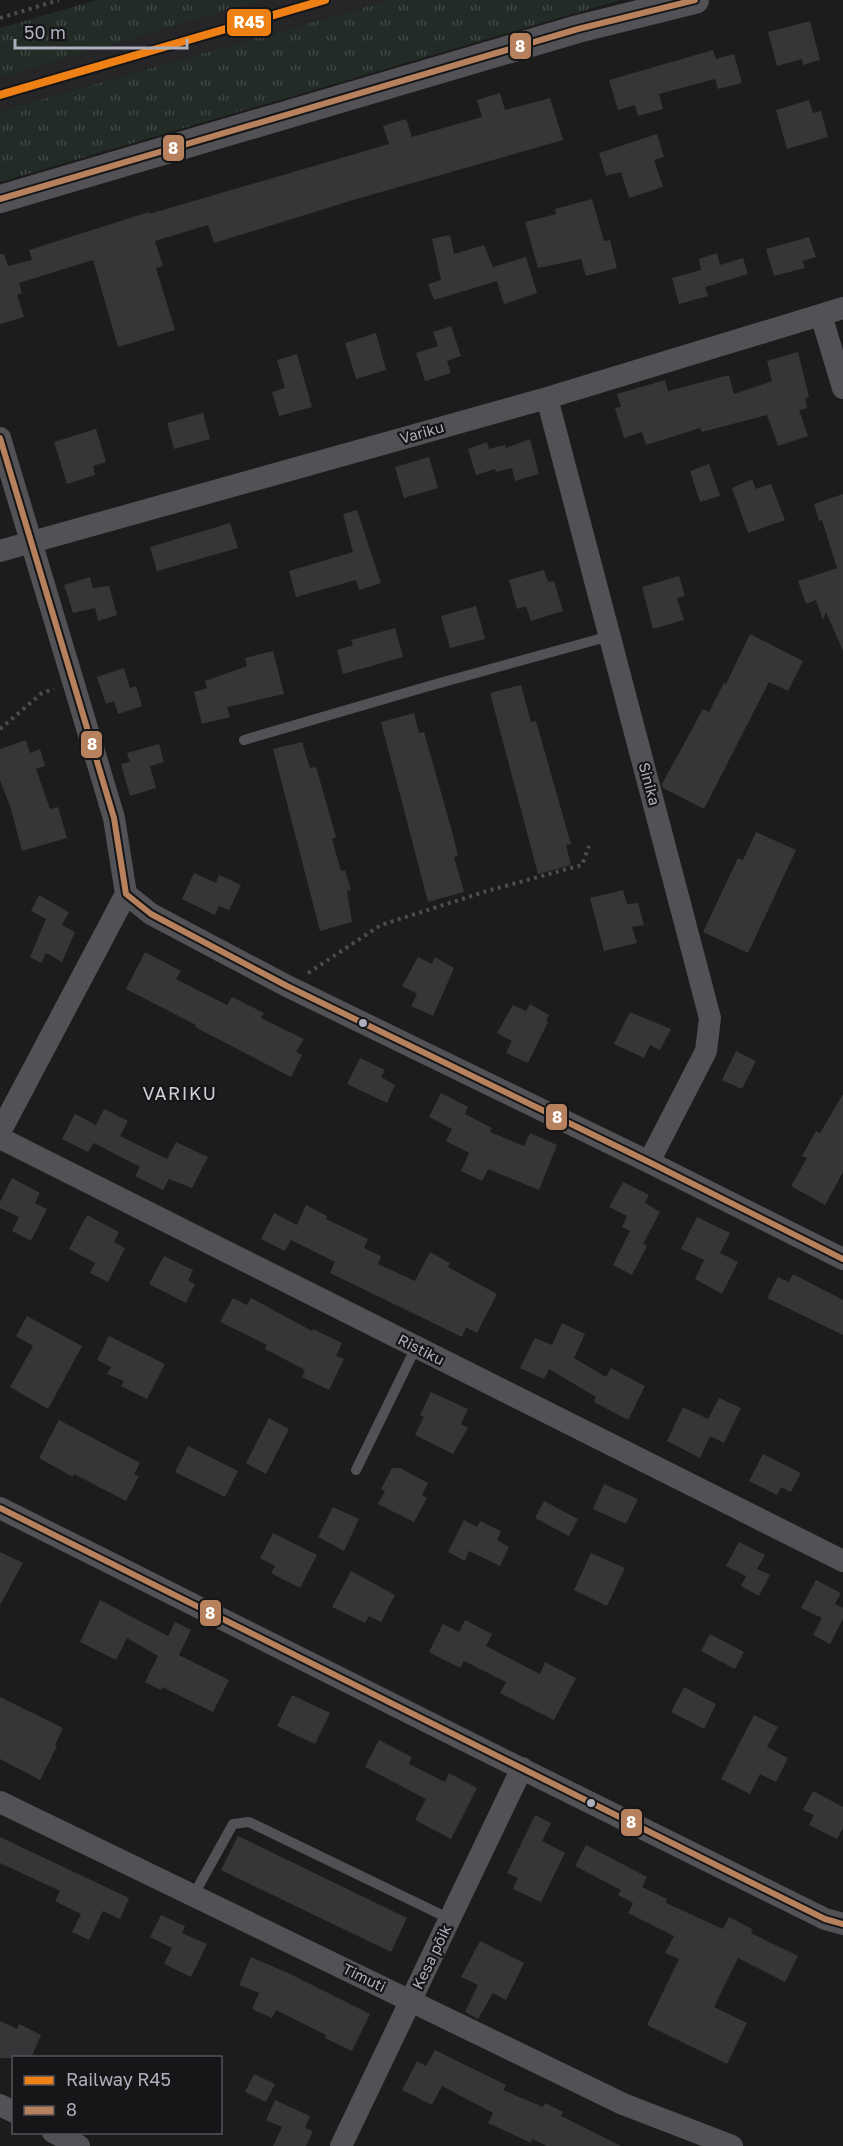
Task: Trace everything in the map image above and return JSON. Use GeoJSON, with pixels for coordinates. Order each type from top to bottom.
{"type":"FeatureCollection","features":[{"type":"Feature","properties":{"kind":"street"},"geometry":{"type":"LineString","coordinates":[[0,199],[578,29],[694,0]]}},
{"type":"Feature","properties":{"kind":"street","name":"Variku"},"geometry":{"type":"LineString","coordinates":[[0,551],[547,398],[843,309]]}},
{"type":"Feature","properties":{"kind":"street"},"geometry":{"type":"LineString","coordinates":[[821,315],[843,388]]}},
{"type":"Feature","properties":{"kind":"street","name":"Sinika"},"geometry":{"type":"LineString","coordinates":[[547,398],[710,1018],[706,1051],[650,1162]]}},
{"type":"Feature","properties":{"kind":"street"},"geometry":{"type":"LineString","coordinates":[[0,438],[114,818],[126,894],[0,1132]]}},
{"type":"Feature","properties":{"kind":"street"},"geometry":{"type":"LineString","coordinates":[[126,894],[151,914],[287,986],[650,1162],[843,1259]]}},
{"type":"Feature","properties":{"kind":"street","name":"Ristiku"},"geometry":{"type":"LineString","coordinates":[[0,1138],[843,1561]]}},
{"type":"Feature","properties":{"kind":"street"},"geometry":{"type":"LineString","coordinates":[[0,1508],[814,1914],[843,1924]]}},
{"type":"Feature","properties":{"kind":"street","name":"Kesa põik"},"geometry":{"type":"LineString","coordinates":[[341,2146],[522,1768]]}},
{"type":"Feature","properties":{"kind":"street","name":"Timuti"},"geometry":{"type":"LineString","coordinates":[[0,1802],[623,2104],[732,2146]]}},
{"type":"Feature","properties":{"kind":"street"},"geometry":{"type":"LineString","coordinates":[[55,2134],[79,2146]]}},
{"type":"Feature","properties":{"kind":"lane"},"geometry":{"type":"LineString","coordinates":[[244,740],[374,701],[610,636]]}},
{"type":"Feature","properties":{"kind":"lane"},"geometry":{"type":"LineString","coordinates":[[356,1470],[416,1347]]}},
{"type":"Feature","properties":{"kind":"lane"},"geometry":{"type":"LineString","coordinates":[[193,1896],[233,1824],[249,1822],[450,1919]]}},
{"type":"Feature","properties":{"kind":"path"},"geometry":{"type":"LineString","coordinates":[[0,18],[59,0]]}},
{"type":"Feature","properties":{"kind":"path"},"geometry":{"type":"LineString","coordinates":[[0,729],[42,693],[74,684]]}},
{"type":"Feature","properties":{"kind":"path"},"geometry":{"type":"LineString","coordinates":[[287,986],[381,925],[487,891],[582,865],[589,846]]}},
{"type":"Feature","properties":{"kind":"shaded area"},"geometry":{"type":"Polygon","coordinates":[[[263,0],[390,0],[0,111],[0,78],[263,0]]]}},
{"type":"Feature","properties":{"kind":"green space"},"geometry":{"type":"Polygon","coordinates":[[[97,0],[263,0],[0,78],[0,28],[97,0]]]}},
{"type":"Feature","properties":{"kind":"green space"},"geometry":{"type":"Polygon","coordinates":[[[390,0],[620,0],[0,182],[0,111],[390,0]]]}},
{"type":"Feature","properties":{"kind":"building"},"geometry":{"type":"Polygon","coordinates":[[[810,21],[820,60],[803,65],[802,59],[777,66],[768,32],[810,21]]]}},
{"type":"Feature","properties":{"kind":"building"},"geometry":{"type":"Polygon","coordinates":[[[713,50],[716,59],[734,54],[742,83],[718,89],[715,79],[659,94],[663,109],[638,116],[635,105],[618,110],[609,80],[713,50]]]}},
{"type":"Feature","properties":{"kind":"building"},"geometry":{"type":"Polygon","coordinates":[[[500,93],[505,110],[550,98],[563,140],[353,200],[214,243],[208,225],[155,241],[163,266],[156,268],[175,330],[118,347],[93,260],[19,283],[22,293],[17,295],[24,317],[0,324],[0,254],[4,254],[8,266],[32,260],[29,250],[149,212],[149,214],[389,144],[383,126],[406,119],[412,137],[482,117],[477,100],[500,93]]]}},
{"type":"Feature","properties":{"kind":"building"},"geometry":{"type":"Polygon","coordinates":[[[809,100],[813,113],[821,111],[828,137],[787,149],[776,110],[809,100]]]}},
{"type":"Feature","properties":{"kind":"building"},"geometry":{"type":"Polygon","coordinates":[[[657,134],[664,157],[654,160],[663,187],[629,198],[621,172],[606,176],[599,153],[657,134]]]}},
{"type":"Feature","properties":{"kind":"building"},"geometry":{"type":"Polygon","coordinates":[[[592,199],[604,241],[610,240],[617,268],[586,276],[581,259],[538,268],[525,222],[556,214],[555,209],[592,199]]]}},
{"type":"Feature","properties":{"kind":"building"},"geometry":{"type":"Polygon","coordinates":[[[450,235],[454,254],[484,245],[494,270],[493,267],[526,257],[537,293],[504,304],[497,281],[434,300],[428,284],[441,280],[432,239],[450,235]]]}},
{"type":"Feature","properties":{"kind":"building"},"geometry":{"type":"Polygon","coordinates":[[[809,237],[816,257],[802,261],[805,268],[774,276],[766,249],[809,237]]]}},
{"type":"Feature","properties":{"kind":"building"},"geometry":{"type":"Polygon","coordinates":[[[717,253],[720,265],[743,258],[748,274],[705,287],[708,296],[679,304],[672,278],[701,270],[699,259],[717,253]]]}},
{"type":"Feature","properties":{"kind":"building"},"geometry":{"type":"Polygon","coordinates":[[[451,326],[461,356],[447,361],[451,373],[425,381],[416,353],[438,346],[433,332],[451,326]]]}},
{"type":"Feature","properties":{"kind":"building"},"geometry":{"type":"Polygon","coordinates":[[[376,333],[386,370],[356,379],[345,343],[376,333]]]}},
{"type":"Feature","properties":{"kind":"building"},"geometry":{"type":"Polygon","coordinates":[[[798,352],[809,397],[805,398],[807,408],[799,410],[808,436],[778,446],[767,415],[702,432],[700,428],[646,445],[642,432],[624,438],[615,408],[621,407],[617,394],[665,380],[668,391],[729,375],[734,394],[772,381],[767,361],[798,352]]]}},
{"type":"Feature","properties":{"kind":"building"},"geometry":{"type":"Polygon","coordinates":[[[297,354],[312,407],[279,416],[272,392],[285,388],[277,360],[297,354]]]}},
{"type":"Feature","properties":{"kind":"building"},"geometry":{"type":"Polygon","coordinates":[[[203,413],[210,439],[174,449],[167,423],[203,413]]]}},
{"type":"Feature","properties":{"kind":"building"},"geometry":{"type":"Polygon","coordinates":[[[96,429],[106,462],[93,466],[95,475],[67,484],[54,442],[96,429]]]}},
{"type":"Feature","properties":{"kind":"building"},"geometry":{"type":"Polygon","coordinates":[[[530,439],[539,474],[515,481],[512,468],[496,472],[495,469],[476,475],[468,449],[487,442],[489,449],[505,445],[506,448],[530,439]]]}},
{"type":"Feature","properties":{"kind":"building"},"geometry":{"type":"Polygon","coordinates":[[[429,457],[438,488],[404,498],[395,467],[429,457]]]}},
{"type":"Feature","properties":{"kind":"building"},"geometry":{"type":"Polygon","coordinates":[[[709,464],[720,496],[700,502],[690,471],[709,464]]]}},
{"type":"Feature","properties":{"kind":"building"},"geometry":{"type":"Polygon","coordinates":[[[752,479],[756,489],[771,484],[785,520],[748,533],[732,488],[752,479]]]}},
{"type":"Feature","properties":{"kind":"building"},"geometry":{"type":"Polygon","coordinates":[[[843,494],[843,651],[826,612],[823,620],[816,600],[806,604],[798,581],[837,568],[822,520],[819,521],[814,504],[843,494]]]}},
{"type":"Feature","properties":{"kind":"building"},"geometry":{"type":"Polygon","coordinates":[[[357,510],[381,583],[359,590],[356,580],[296,597],[289,571],[353,552],[343,514],[357,510]]]}},
{"type":"Feature","properties":{"kind":"building"},"geometry":{"type":"Polygon","coordinates":[[[230,523],[238,548],[157,571],[150,547],[230,523]]]}},
{"type":"Feature","properties":{"kind":"building"},"geometry":{"type":"Polygon","coordinates":[[[544,570],[548,582],[554,581],[563,611],[531,621],[526,606],[517,609],[509,580],[544,570]]]}},
{"type":"Feature","properties":{"kind":"building"},"geometry":{"type":"Polygon","coordinates":[[[679,576],[685,596],[677,598],[684,620],[653,629],[642,587],[679,576]]]}},
{"type":"Feature","properties":{"kind":"building"},"geometry":{"type":"Polygon","coordinates":[[[90,577],[93,588],[109,586],[117,615],[98,621],[95,608],[73,613],[64,585],[90,577]]]}},
{"type":"Feature","properties":{"kind":"building"},"geometry":{"type":"Polygon","coordinates":[[[476,606],[485,639],[450,648],[441,616],[476,606]]]}},
{"type":"Feature","properties":{"kind":"building"},"geometry":{"type":"Polygon","coordinates":[[[395,628],[403,657],[343,674],[337,650],[353,645],[351,640],[395,628]]]}},
{"type":"Feature","properties":{"kind":"building"},"geometry":{"type":"Polygon","coordinates":[[[750,634],[803,661],[788,691],[769,682],[704,809],[663,788],[662,784],[703,709],[709,712],[724,683],[726,684],[750,634]]]}},
{"type":"Feature","properties":{"kind":"building"},"geometry":{"type":"Polygon","coordinates":[[[273,651],[284,694],[227,707],[230,717],[202,724],[194,692],[207,688],[205,681],[247,666],[245,658],[273,651]]]}},
{"type":"Feature","properties":{"kind":"building"},"geometry":{"type":"Polygon","coordinates":[[[124,668],[130,688],[136,686],[142,706],[118,714],[114,701],[106,704],[97,677],[124,668]]]}},
{"type":"Feature","properties":{"kind":"building"},"geometry":{"type":"Polygon","coordinates":[[[521,685],[531,722],[536,721],[571,844],[566,845],[571,865],[538,874],[490,693],[521,685]]]}},
{"type":"Feature","properties":{"kind":"building"},"geometry":{"type":"Polygon","coordinates":[[[414,713],[419,733],[424,732],[453,835],[458,856],[454,857],[464,892],[428,902],[381,722],[414,713]]]}},
{"type":"Feature","properties":{"kind":"building"},"geometry":{"type":"Polygon","coordinates":[[[26,740],[30,753],[40,749],[45,766],[36,769],[50,809],[58,807],[67,838],[22,851],[11,809],[0,780],[0,749],[26,740]]]}},
{"type":"Feature","properties":{"kind":"building"},"geometry":{"type":"Polygon","coordinates":[[[302,742],[310,768],[316,767],[336,837],[332,839],[341,871],[345,870],[351,890],[347,891],[352,922],[320,931],[273,749],[302,742]]]}},
{"type":"Feature","properties":{"kind":"building"},"geometry":{"type":"Polygon","coordinates":[[[159,744],[164,762],[150,766],[156,788],[130,796],[121,764],[130,762],[127,753],[159,744]]]}},
{"type":"Feature","properties":{"kind":"building"},"geometry":{"type":"Polygon","coordinates":[[[756,832],[796,850],[748,953],[703,932],[738,858],[743,860],[756,832]]]}},
{"type":"Feature","properties":{"kind":"building"},"geometry":{"type":"Polygon","coordinates":[[[194,873],[216,883],[219,875],[241,885],[229,910],[219,906],[215,915],[182,899],[194,873]]]}},
{"type":"Feature","properties":{"kind":"building"},"geometry":{"type":"Polygon","coordinates":[[[623,890],[627,904],[638,903],[644,925],[632,927],[637,943],[604,951],[590,898],[623,890]]]}},
{"type":"Feature","properties":{"kind":"building"},"geometry":{"type":"Polygon","coordinates":[[[39,895],[69,912],[62,925],[75,932],[62,962],[46,953],[41,963],[30,957],[46,919],[31,911],[39,895]]]}},
{"type":"Feature","properties":{"kind":"building"},"geometry":{"type":"Polygon","coordinates":[[[145,952],[181,971],[176,979],[227,1005],[232,997],[264,1013],[261,1018],[304,1039],[296,1052],[302,1055],[291,1077],[126,989],[145,952]]]}},
{"type":"Feature","properties":{"kind":"building"},"geometry":{"type":"Polygon","coordinates":[[[418,957],[432,964],[435,957],[454,968],[433,1016],[411,1006],[417,994],[402,986],[418,957]]]}},
{"type":"Feature","properties":{"kind":"building"},"geometry":{"type":"Polygon","coordinates":[[[530,1004],[549,1015],[546,1021],[548,1022],[528,1063],[506,1053],[512,1041],[497,1033],[513,1005],[526,1011],[530,1004]]]}},
{"type":"Feature","properties":{"kind":"building"},"geometry":{"type":"Polygon","coordinates":[[[630,1012],[671,1029],[660,1050],[650,1045],[644,1058],[614,1044],[630,1012]]]}},
{"type":"Feature","properties":{"kind":"building"},"geometry":{"type":"Polygon","coordinates":[[[736,1051],[756,1061],[742,1089],[722,1080],[736,1051]]]}},
{"type":"Feature","properties":{"kind":"building"},"geometry":{"type":"Polygon","coordinates":[[[360,1058],[385,1070],[381,1077],[395,1085],[387,1103],[347,1084],[360,1058]]]}},
{"type":"Feature","properties":{"kind":"building"},"geometry":{"type":"Polygon","coordinates":[[[441,1093],[468,1107],[465,1114],[492,1128],[490,1132],[524,1146],[530,1133],[557,1145],[539,1190],[488,1169],[482,1181],[461,1171],[469,1153],[446,1141],[452,1129],[429,1117],[441,1093]]]}},
{"type":"Feature","properties":{"kind":"building"},"geometry":{"type":"Polygon","coordinates":[[[843,1094],[843,1172],[825,1205],[791,1186],[807,1158],[802,1156],[816,1131],[820,1133],[843,1094]]]}},
{"type":"Feature","properties":{"kind":"building"},"geometry":{"type":"Polygon","coordinates":[[[104,1109],[128,1121],[120,1136],[167,1159],[176,1142],[208,1157],[192,1188],[169,1179],[163,1190],[135,1176],[140,1167],[94,1143],[88,1152],[62,1139],[75,1114],[96,1125],[104,1109]]]}},
{"type":"Feature","properties":{"kind":"building"},"geometry":{"type":"Polygon","coordinates":[[[12,1178],[40,1193],[35,1203],[47,1209],[31,1241],[12,1231],[19,1217],[0,1208],[0,1202],[12,1178]]]}},
{"type":"Feature","properties":{"kind":"building"},"geometry":{"type":"Polygon","coordinates":[[[623,1182],[649,1195],[645,1203],[660,1212],[643,1244],[647,1246],[632,1275],[613,1265],[630,1231],[622,1227],[627,1216],[609,1207],[623,1182]]]}},
{"type":"Feature","properties":{"kind":"building"},"geometry":{"type":"Polygon","coordinates":[[[306,1205],[327,1216],[326,1219],[368,1239],[364,1248],[381,1256],[378,1264],[415,1281],[430,1252],[450,1263],[448,1267],[497,1294],[477,1333],[466,1327],[462,1337],[330,1273],[335,1262],[291,1240],[285,1251],[261,1239],[274,1213],[297,1225],[306,1205]]]}},
{"type":"Feature","properties":{"kind":"building"},"geometry":{"type":"Polygon","coordinates":[[[87,1215],[119,1232],[114,1242],[125,1248],[108,1282],[90,1273],[95,1263],[69,1249],[87,1215]]]}},
{"type":"Feature","properties":{"kind":"building"},"geometry":{"type":"Polygon","coordinates":[[[697,1217],[730,1233],[720,1253],[738,1262],[722,1294],[695,1279],[704,1260],[681,1249],[697,1217]]]}},
{"type":"Feature","properties":{"kind":"building"},"geometry":{"type":"Polygon","coordinates":[[[164,1256],[193,1270],[188,1281],[195,1284],[186,1303],[149,1284],[164,1256]]]}},
{"type":"Feature","properties":{"kind":"building"},"geometry":{"type":"Polygon","coordinates":[[[793,1274],[843,1300],[843,1335],[767,1298],[778,1277],[789,1282],[793,1274]]]}},
{"type":"Feature","properties":{"kind":"building"},"geometry":{"type":"Polygon","coordinates":[[[233,1298],[247,1305],[251,1298],[312,1331],[313,1329],[342,1343],[336,1356],[344,1359],[329,1390],[302,1377],[305,1370],[265,1349],[267,1345],[220,1322],[233,1298]]]}},
{"type":"Feature","properties":{"kind":"building"},"geometry":{"type":"Polygon","coordinates":[[[27,1316],[82,1346],[48,1409],[10,1387],[33,1346],[16,1336],[27,1316]]]}},
{"type":"Feature","properties":{"kind":"building"},"geometry":{"type":"Polygon","coordinates":[[[562,1323],[585,1334],[574,1358],[606,1377],[611,1368],[645,1386],[628,1420],[594,1402],[596,1397],[549,1369],[544,1379],[520,1368],[535,1338],[552,1345],[562,1323]]]}},
{"type":"Feature","properties":{"kind":"building"},"geometry":{"type":"Polygon","coordinates":[[[109,1336],[165,1364],[147,1399],[121,1386],[124,1381],[107,1374],[111,1367],[97,1360],[109,1336]]]}},
{"type":"Feature","properties":{"kind":"building"},"geometry":{"type":"Polygon","coordinates":[[[431,1392],[468,1409],[461,1424],[468,1428],[453,1454],[415,1435],[424,1417],[420,1415],[431,1392]]]}},
{"type":"Feature","properties":{"kind":"building"},"geometry":{"type":"Polygon","coordinates":[[[719,1398],[741,1408],[724,1443],[710,1436],[700,1458],[667,1441],[683,1407],[708,1419],[719,1398]]]}},
{"type":"Feature","properties":{"kind":"building"},"geometry":{"type":"Polygon","coordinates":[[[269,1418],[289,1429],[266,1474],[246,1463],[269,1418]]]}},
{"type":"Feature","properties":{"kind":"building"},"geometry":{"type":"Polygon","coordinates":[[[59,1420],[140,1463],[134,1474],[139,1476],[126,1501],[74,1474],[73,1477],[39,1458],[59,1420]]]}},
{"type":"Feature","properties":{"kind":"building"},"geometry":{"type":"Polygon","coordinates":[[[188,1446],[238,1471],[225,1497],[175,1472],[188,1446]]]}},
{"type":"Feature","properties":{"kind":"building"},"geometry":{"type":"Polygon","coordinates":[[[763,1454],[801,1473],[791,1492],[781,1487],[777,1495],[749,1481],[763,1454]]]}},
{"type":"Feature","properties":{"kind":"building"},"geometry":{"type":"Polygon","coordinates":[[[392,1468],[400,1468],[428,1483],[422,1495],[427,1498],[414,1522],[378,1504],[385,1491],[381,1489],[392,1468]]]}},
{"type":"Feature","properties":{"kind":"building"},"geometry":{"type":"Polygon","coordinates":[[[604,1484],[638,1499],[626,1524],[593,1509],[604,1484]]]}},
{"type":"Feature","properties":{"kind":"building"},"geometry":{"type":"Polygon","coordinates":[[[544,1501],[578,1519],[569,1536],[535,1518],[544,1501]]]}},
{"type":"Feature","properties":{"kind":"building"},"geometry":{"type":"Polygon","coordinates":[[[333,1507],[359,1519],[344,1551],[318,1537],[333,1507]]]}},
{"type":"Feature","properties":{"kind":"building"},"geometry":{"type":"Polygon","coordinates":[[[464,1520],[477,1527],[480,1521],[501,1531],[497,1540],[509,1547],[500,1566],[469,1551],[465,1561],[448,1552],[464,1520]]]}},
{"type":"Feature","properties":{"kind":"building"},"geometry":{"type":"Polygon","coordinates":[[[273,1533],[317,1555],[300,1588],[271,1573],[275,1566],[260,1558],[273,1533]]]}},
{"type":"Feature","properties":{"kind":"building"},"geometry":{"type":"Polygon","coordinates":[[[739,1542],[765,1555],[757,1569],[770,1575],[759,1596],[741,1586],[746,1576],[726,1566],[739,1542]]]}},
{"type":"Feature","properties":{"kind":"building"},"geometry":{"type":"Polygon","coordinates":[[[0,1552],[23,1563],[0,1605],[0,1552]]]}},
{"type":"Feature","properties":{"kind":"building"},"geometry":{"type":"Polygon","coordinates":[[[591,1553],[625,1568],[607,1606],[574,1590],[591,1553]]]}},
{"type":"Feature","properties":{"kind":"building"},"geometry":{"type":"Polygon","coordinates":[[[351,1571],[395,1595],[381,1622],[369,1616],[365,1623],[332,1607],[351,1571]]]}},
{"type":"Feature","properties":{"kind":"building"},"geometry":{"type":"Polygon","coordinates":[[[816,1580],[841,1593],[835,1604],[843,1608],[843,1619],[830,1644],[813,1635],[822,1618],[801,1608],[816,1580]]]}},
{"type":"Feature","properties":{"kind":"building"},"geometry":{"type":"Polygon","coordinates":[[[100,1600],[168,1636],[175,1622],[191,1630],[179,1655],[229,1680],[213,1712],[162,1687],[161,1690],[145,1682],[158,1656],[127,1638],[116,1660],[80,1642],[100,1600]]]}},
{"type":"Feature","properties":{"kind":"building"},"geometry":{"type":"Polygon","coordinates":[[[465,1620],[492,1634],[486,1646],[540,1674],[545,1662],[576,1678],[554,1720],[500,1693],[506,1682],[464,1661],[460,1668],[429,1652],[443,1624],[459,1632],[465,1620]]]}},
{"type":"Feature","properties":{"kind":"building"},"geometry":{"type":"Polygon","coordinates":[[[710,1634],[744,1652],[735,1669],[701,1651],[710,1634]]]}},
{"type":"Feature","properties":{"kind":"building"},"geometry":{"type":"Polygon","coordinates":[[[684,1687],[716,1704],[704,1729],[671,1712],[684,1687]]]}},
{"type":"Feature","properties":{"kind":"building"},"geometry":{"type":"Polygon","coordinates":[[[292,1695],[330,1713],[315,1744],[277,1726],[292,1695]]]}},
{"type":"Feature","properties":{"kind":"building"},"geometry":{"type":"Polygon","coordinates":[[[0,1697],[63,1728],[40,1780],[0,1759],[0,1697]]]}},
{"type":"Feature","properties":{"kind":"building"},"geometry":{"type":"Polygon","coordinates":[[[754,1715],[778,1727],[767,1747],[788,1758],[776,1782],[760,1774],[750,1794],[721,1779],[754,1715]]]}},
{"type":"Feature","properties":{"kind":"building"},"geometry":{"type":"Polygon","coordinates":[[[379,1740],[412,1757],[409,1764],[445,1782],[449,1773],[477,1788],[451,1839],[415,1820],[426,1799],[365,1767],[379,1740]]]}},
{"type":"Feature","properties":{"kind":"building"},"geometry":{"type":"Polygon","coordinates":[[[813,1791],[843,1807],[843,1828],[837,1839],[809,1825],[814,1815],[803,1810],[813,1791]]]}},
{"type":"Feature","properties":{"kind":"building"},"geometry":{"type":"Polygon","coordinates":[[[535,1815],[551,1823],[542,1841],[565,1853],[541,1902],[513,1889],[518,1878],[507,1873],[535,1815]]]}},
{"type":"Feature","properties":{"kind":"building"},"geometry":{"type":"Polygon","coordinates":[[[238,1836],[407,1918],[391,1952],[221,1870],[238,1836]]]}},
{"type":"Feature","properties":{"kind":"building"},"geometry":{"type":"Polygon","coordinates":[[[0,1837],[129,1898],[120,1919],[103,1911],[89,1940],[72,1932],[81,1914],[55,1901],[60,1891],[0,1863],[0,1837]]]}},
{"type":"Feature","properties":{"kind":"building"},"geometry":{"type":"Polygon","coordinates":[[[586,1845],[647,1877],[642,1887],[667,1899],[666,1903],[723,1929],[729,1917],[752,1929],[751,1933],[798,1956],[785,1982],[738,1958],[714,2007],[747,2023],[727,2064],[647,2025],[679,1959],[665,1953],[674,1936],[628,1913],[633,1903],[618,1895],[621,1890],[575,1866],[586,1845]]]}},
{"type":"Feature","properties":{"kind":"building"},"geometry":{"type":"Polygon","coordinates":[[[161,1915],[185,1926],[182,1933],[207,1944],[191,1977],[164,1964],[172,1948],[150,1937],[161,1915]]]}},
{"type":"Feature","properties":{"kind":"building"},"geometry":{"type":"Polygon","coordinates":[[[480,1941],[524,1963],[506,2000],[493,1993],[478,2019],[465,2012],[478,1985],[461,1977],[480,1941]]]}},
{"type":"Feature","properties":{"kind":"building"},"geometry":{"type":"Polygon","coordinates":[[[251,1957],[370,2014],[352,2051],[276,2010],[272,2018],[252,2009],[259,1993],[239,1985],[251,1957]]]}},
{"type":"Feature","properties":{"kind":"building"},"geometry":{"type":"Polygon","coordinates":[[[0,2021],[17,2029],[19,2024],[41,2035],[32,2056],[0,2058],[0,2021]]]}},
{"type":"Feature","properties":{"kind":"building"},"geometry":{"type":"Polygon","coordinates":[[[435,2050],[506,2085],[503,2090],[543,2107],[545,2103],[563,2112],[561,2116],[621,2146],[547,2146],[532,2139],[531,2143],[488,2123],[493,2113],[442,2086],[432,2105],[402,2090],[417,2061],[426,2066],[435,2050]]]}},
{"type":"Feature","properties":{"kind":"building"},"geometry":{"type":"Polygon","coordinates":[[[254,2074],[275,2084],[266,2102],[245,2092],[254,2074]]]}},
{"type":"Feature","properties":{"kind":"building"},"geometry":{"type":"Polygon","coordinates":[[[275,2100],[310,2116],[305,2128],[313,2131],[306,2146],[273,2146],[282,2127],[266,2120],[275,2100]]]}},
{"type":"Feature","properties":{"kind":"rail line","name":"R45"},"geometry":{"type":"LineString","coordinates":[[0,95],[325,0]]}},
{"type":"Feature","properties":{"kind":"transit line","name":"8"},"geometry":{"type":"LineString","coordinates":[[0,199],[578,29],[695,0]]}},
{"type":"Feature","properties":{"kind":"transit line","name":"8"},"geometry":{"type":"LineString","coordinates":[[0,438],[114,818],[126,894],[151,914],[287,986],[843,1259]]}},
{"type":"Feature","properties":{"kind":"transit line","name":"8"},"geometry":{"type":"LineString","coordinates":[[0,1508],[825,1919],[843,1924]]}},
{"type":"Feature","properties":{"kind":"district","name":"VARIKU"},"geometry":{"type":"Point","coordinates":[180,1094]}}]}
